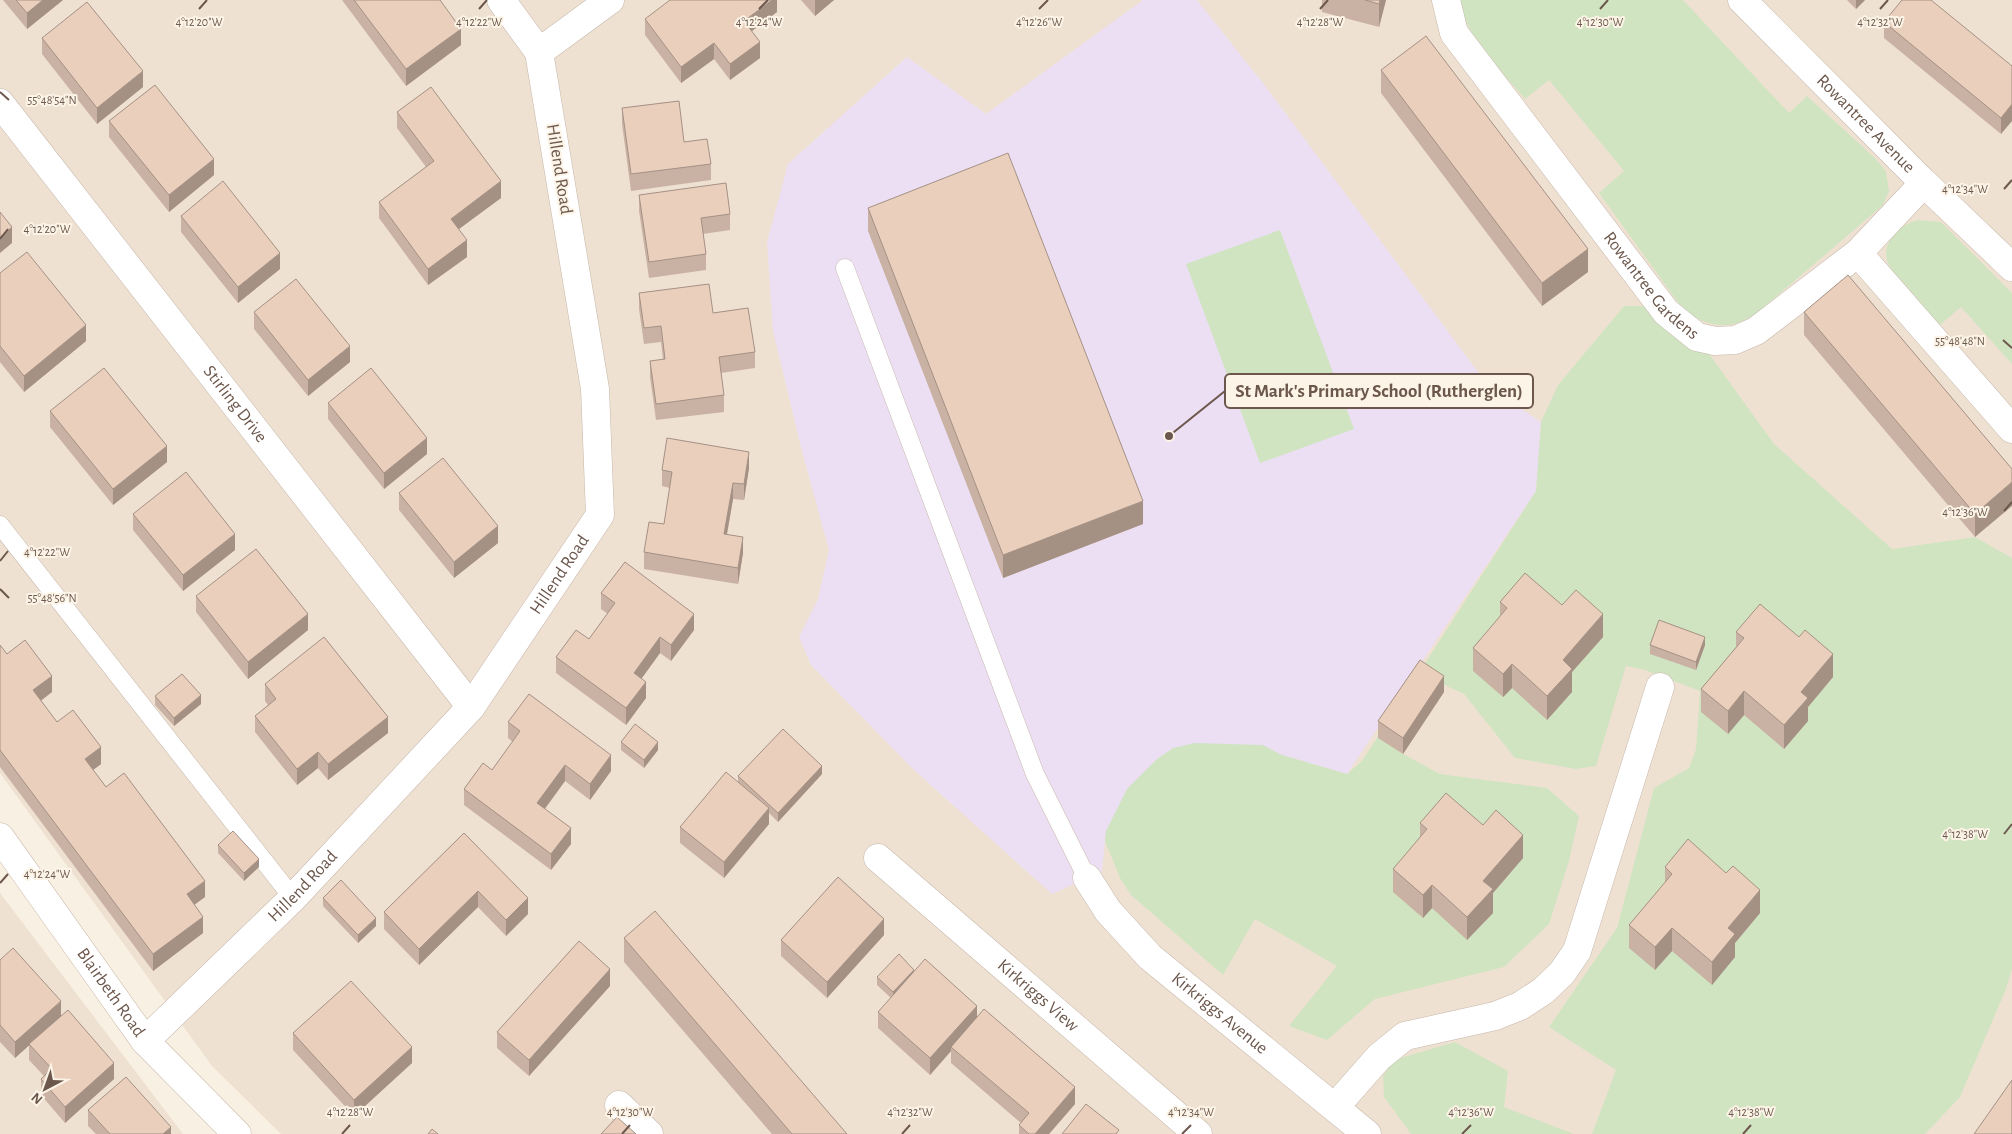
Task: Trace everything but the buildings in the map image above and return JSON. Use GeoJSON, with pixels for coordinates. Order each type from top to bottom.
{"type":"FeatureCollection","features":[{"type":"Feature","properties":{"kind":"street"},"geometry":{"type":"LineString","coordinates":[[501,0],[539,52],[610,0]]}},
{"type":"Feature","properties":{"kind":"street","name":"Rowantree Gardens"},"geometry":{"type":"LineString","coordinates":[[1446,0],[1454,33],[1666,312],[1697,337],[1715,341],[1735,340],[1756,331],[1858,253],[1924,183]]}},
{"type":"Feature","properties":{"kind":"street","name":"Rowantree Avenue"},"geometry":{"type":"LineString","coordinates":[[1742,0],[1924,183],[2012,267]]}},
{"type":"Feature","properties":{"kind":"street","name":"Hillend Road"},"geometry":{"type":"LineString","coordinates":[[145,1041],[294,898],[471,707],[600,515],[595,389],[539,52]]}},
{"type":"Feature","properties":{"kind":"street","name":"Stirling Drive"},"geometry":{"type":"LineString","coordinates":[[0,104],[471,707]]}},
{"type":"Feature","properties":{"kind":"street"},"geometry":{"type":"LineString","coordinates":[[1858,253],[2012,429]]}},
{"type":"Feature","properties":{"kind":"street"},"geometry":{"type":"LineString","coordinates":[[1335,1107],[1379,1057],[1405,1036],[1495,1016],[1520,1006],[1543,991],[1562,973],[1577,951],[1660,687]]}},
{"type":"Feature","properties":{"kind":"street","name":"Blairbeth Road"},"geometry":{"type":"LineString","coordinates":[[0,837],[145,1041],[237,1134]]}},
{"type":"Feature","properties":{"kind":"street","name":"Kirkriggs View"},"geometry":{"type":"LineString","coordinates":[[878,858],[1198,1134]]}},
{"type":"Feature","properties":{"kind":"street","name":"Kirkriggs Avenue"},"geometry":{"type":"LineString","coordinates":[[1087,878],[1108,911],[1150,957],[1367,1134]]}},
{"type":"Feature","properties":{"kind":"street"},"geometry":{"type":"LineString","coordinates":[[619,1105],[648,1134]]}},
{"type":"Feature","properties":{"kind":"lane"},"geometry":{"type":"LineString","coordinates":[[845,268],[1035,774],[1087,878]]}},
{"type":"Feature","properties":{"kind":"lane"},"geometry":{"type":"LineString","coordinates":[[0,526],[294,898]]}},
{"type":"Feature","properties":{"kind":"shaded area"},"geometry":{"type":"Polygon","coordinates":[[[0,0],[2012,0],[2012,1134],[281,1134],[212,1066],[0,773],[0,0]]]}},
{"type":"Feature","properties":{"kind":"shaded area"},"geometry":{"type":"Polygon","coordinates":[[[1143,0],[1197,0],[1266,87],[1490,388],[1541,422],[1536,491],[1347,774],[1282,755],[1106,831],[1102,871],[1052,894],[914,770],[811,665],[799,637],[818,599],[829,550],[802,451],[773,331],[767,242],[788,164],[907,57],[986,114],[1143,0]]]}},
{"type":"Feature","properties":{"kind":"shaded area"},"geometry":{"type":"Polygon","coordinates":[[[0,893],[183,1134],[0,1134],[0,893]]]}},
{"type":"Feature","properties":{"kind":"green space"},"geometry":{"type":"Polygon","coordinates":[[[1459,0],[1683,0],[1789,113],[1807,96],[1874,157],[1886,171],[1889,191],[1883,205],[1757,313],[1747,319],[1738,323],[1721,325],[1695,317],[1685,312],[1599,193],[1624,171],[1549,80],[1525,99],[1477,41],[1469,28],[1459,0]]]}},
{"type":"Feature","properties":{"kind":"green space"},"geometry":{"type":"Polygon","coordinates":[[[1918,220],[1941,222],[2012,293],[2012,364],[1961,307],[1940,325],[1891,269],[1887,261],[1886,252],[1891,238],[1903,227],[1918,220]]]}},
{"type":"Feature","properties":{"kind":"green space"},"geometry":{"type":"Polygon","coordinates":[[[1280,230],[1354,429],[1260,463],[1186,264],[1280,230]]]}},
{"type":"Feature","properties":{"kind":"green space"},"geometry":{"type":"Polygon","coordinates":[[[1624,306],[1646,306],[1697,337],[1774,444],[1892,549],[1975,537],[2012,558],[2012,969],[2006,989],[1960,1097],[1925,1134],[1592,1134],[1616,1070],[1549,1027],[1617,928],[1654,788],[1689,768],[1696,749],[1700,691],[1645,670],[1626,666],[1596,766],[1576,769],[1515,758],[1464,694],[1427,677],[1379,738],[1403,754],[1440,774],[1547,788],[1579,816],[1569,861],[1549,924],[1504,967],[1375,999],[1327,1040],[1289,1026],[1337,966],[1255,919],[1223,975],[1131,895],[1120,878],[1105,841],[1106,831],[1127,789],[1157,759],[1173,748],[1195,743],[1263,745],[1282,755],[1347,774],[1362,761],[1536,491],[1541,422],[1558,385],[1624,306]]]}},
{"type":"Feature","properties":{"kind":"green space"},"geometry":{"type":"Polygon","coordinates":[[[1455,1042],[1508,1071],[1504,1107],[1574,1134],[1411,1134],[1384,1097],[1383,1076],[1394,1060],[1455,1042]]]}},
{"type":"Feature","properties":{"kind":"place","name":"St Mark's Primary School (Rutherglen)"},"geometry":{"type":"Point","coordinates":[1169,436]}}]}
